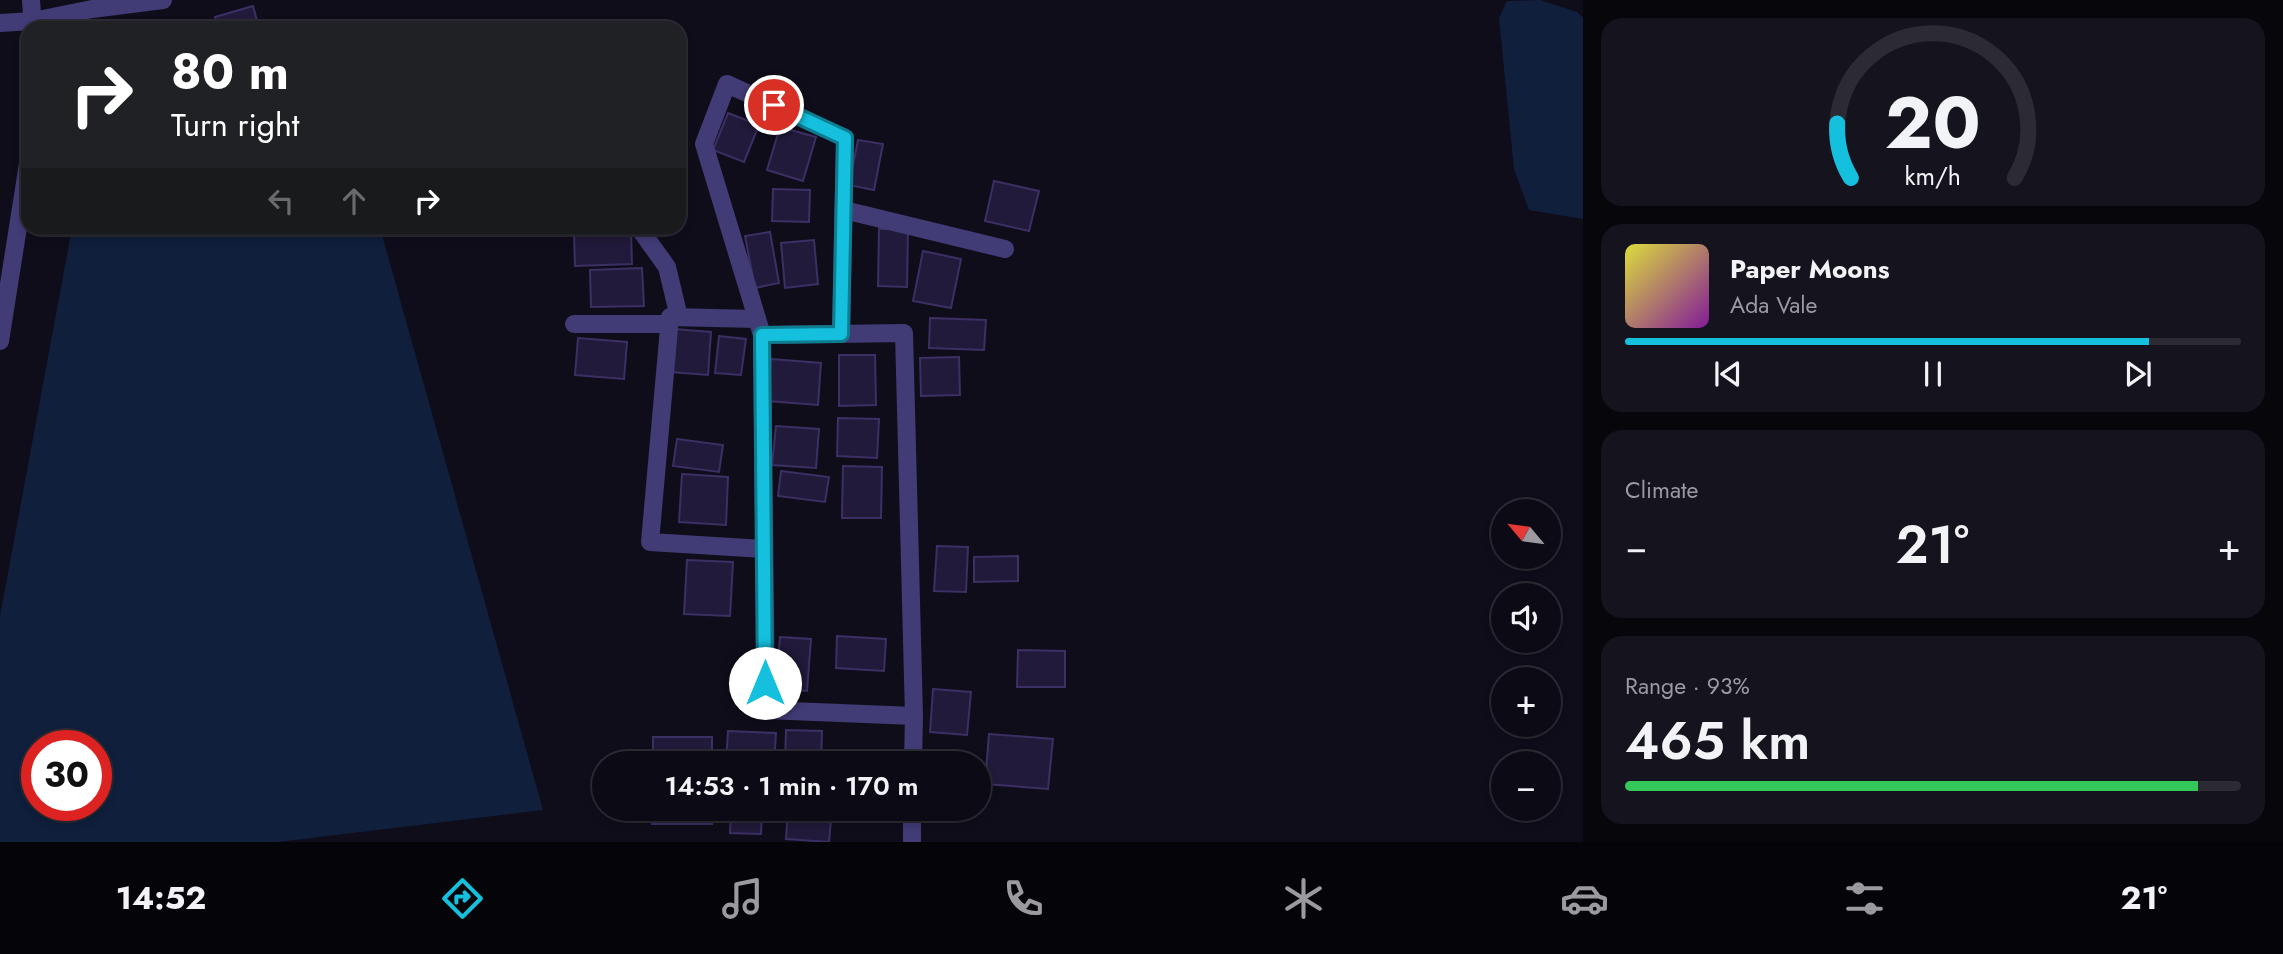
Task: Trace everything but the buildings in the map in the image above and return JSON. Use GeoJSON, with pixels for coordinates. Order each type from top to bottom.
{"type":"FeatureCollection","features":[{"type":"Feature","properties":{"kind":"street"},"geometry":{"type":"LineString","coordinates":[[31,0],[33,21]]}},
{"type":"Feature","properties":{"kind":"street"},"geometry":{"type":"LineString","coordinates":[[45,21],[92,9],[163,0]]}},
{"type":"Feature","properties":{"kind":"street"},"geometry":{"type":"LineString","coordinates":[[0,23],[21,24]]}},
{"type":"Feature","properties":{"kind":"street"},"geometry":{"type":"LineString","coordinates":[[841,334],[845,138],[727,83],[704,144],[760,327],[766,710],[914,716]]}},
{"type":"Feature","properties":{"kind":"street"},"geometry":{"type":"LineString","coordinates":[[0,341],[21,208]]}},
{"type":"Feature","properties":{"kind":"street"},"geometry":{"type":"LineString","coordinates":[[844,210],[1005,249]]}},
{"type":"Feature","properties":{"kind":"street"},"geometry":{"type":"LineString","coordinates":[[644,235],[667,267],[674,321],[650,542],[764,549]]}},
{"type":"Feature","properties":{"kind":"street"},"geometry":{"type":"LineString","coordinates":[[574,324],[674,321],[841,334],[904,333],[913,751]]}},
{"type":"Feature","properties":{"kind":"street"},"geometry":{"type":"LineString","coordinates":[[912,821],[912,842]]}},
{"type":"Feature","properties":{"kind":"water"},"geometry":{"type":"Polygon","coordinates":[[[1540,0],[1577,12],[1583,18],[1583,219],[1529,210],[1514,169],[1499,18],[1507,1],[1540,0]]]}},
{"type":"Feature","properties":{"kind":"water"},"geometry":{"type":"Polygon","coordinates":[[[71,235],[382,235],[543,810],[278,842],[0,842],[0,616],[71,235]]]}},
{"type":"Feature","properties":{"kind":"route"},"geometry":{"type":"LineString","coordinates":[[765,683],[762,335],[841,334],[845,138],[774,105]]}}]}
